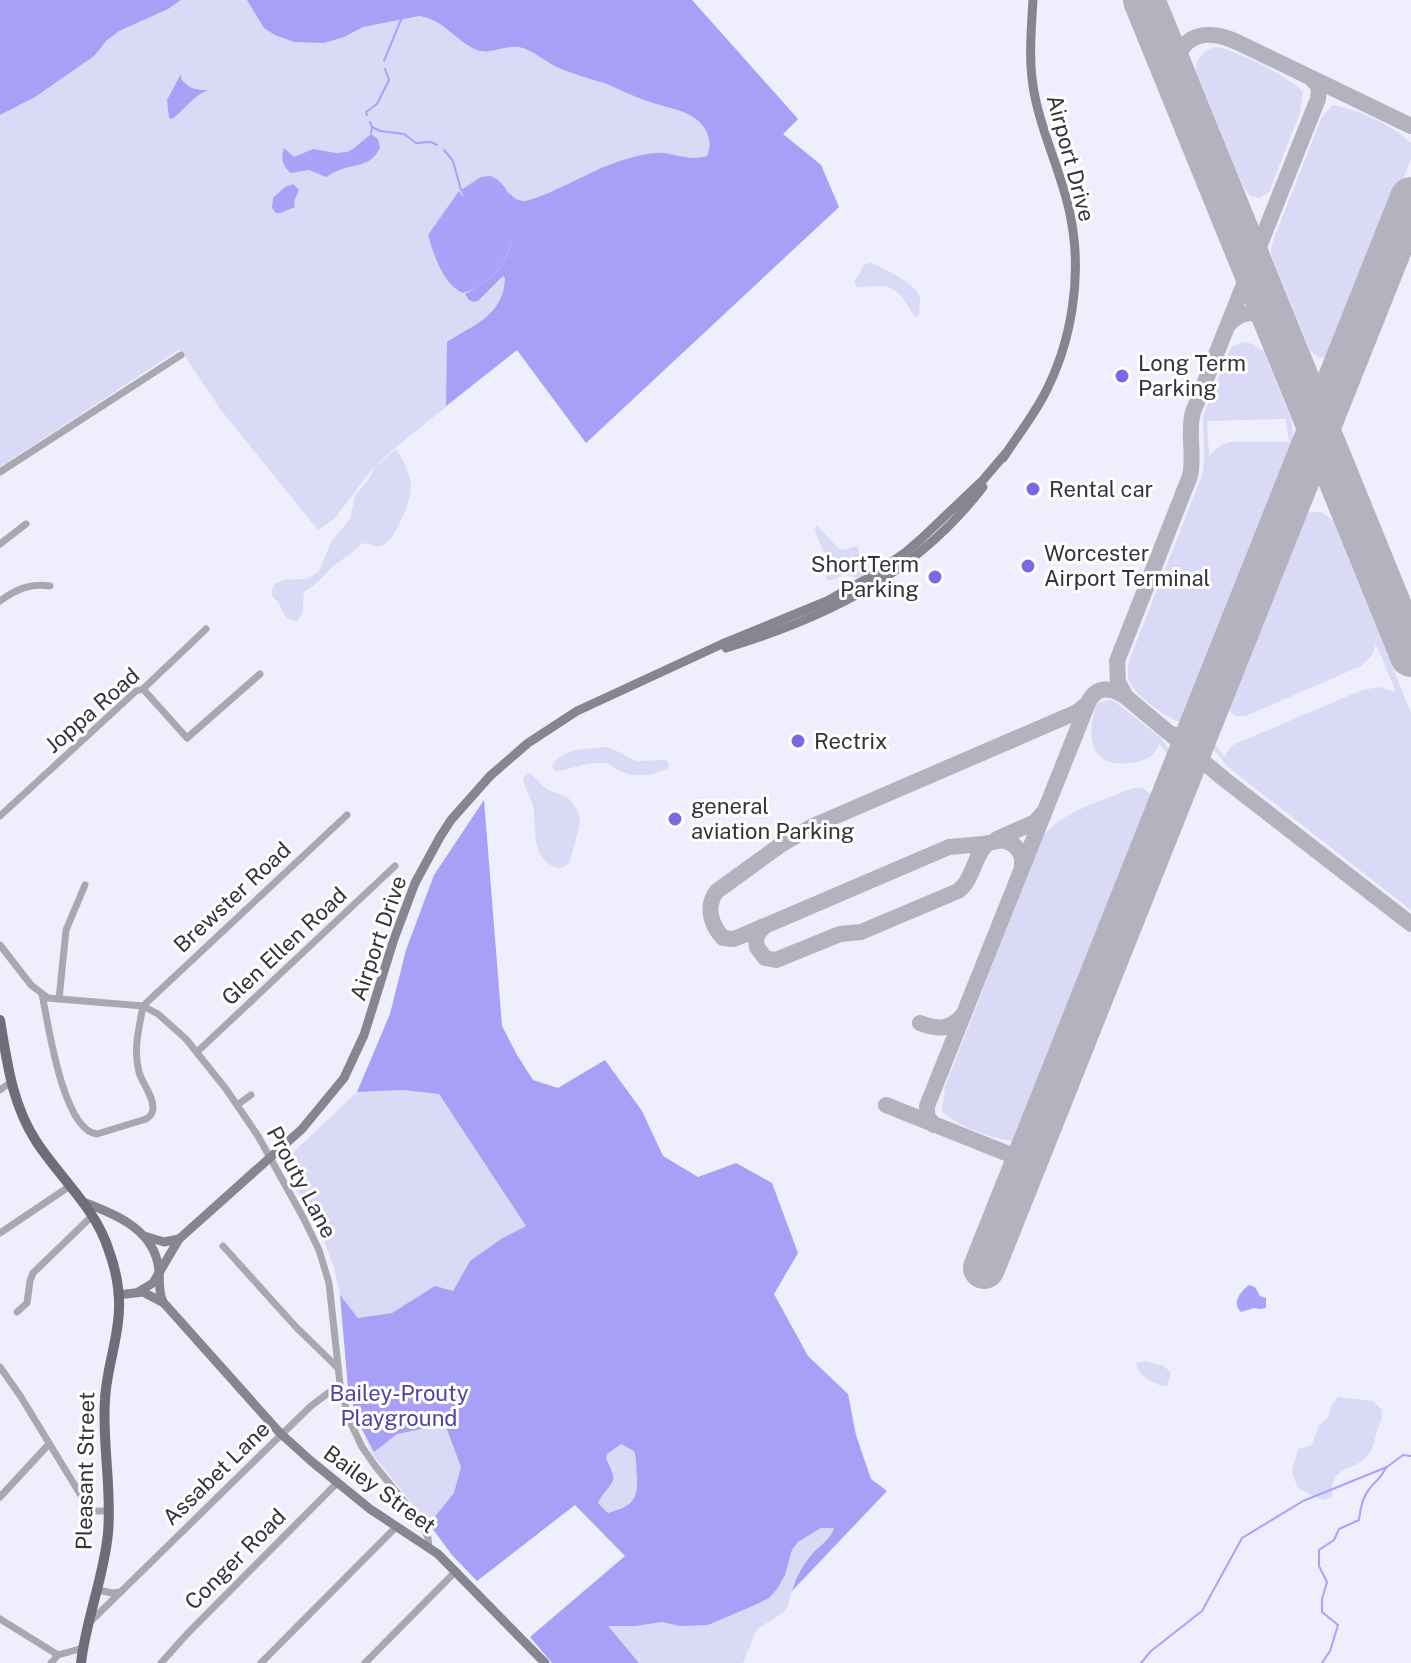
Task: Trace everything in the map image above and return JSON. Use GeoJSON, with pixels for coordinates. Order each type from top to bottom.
{"type":"FeatureCollection","features":[{"type":"Feature","properties":{"kind":"main road","name":"Airport Drive"},"geometry":{"type":"LineString","coordinates":[[138,1292],[150,1285],[179,1239],[312,1118],[350,1069],[408,898],[451,820],[490,776],[553,725],[602,698],[827,601],[885,567],[954,508],[1006,453],[1033,414],[1055,371],[1068,327],[1075,279],[1071,217],[1033,88],[1033,0]]}},
{"type":"Feature","properties":{"kind":"main road","name":"Pleasant Street"},"geometry":{"type":"LineString","coordinates":[[0,1020],[11,1082],[21,1113],[34,1138],[98,1226],[109,1251],[118,1295],[118,1321],[105,1398],[108,1537],[81,1663]]}},
{"type":"Feature","properties":{"kind":"main road"},"geometry":{"type":"LineString","coordinates":[[82,1202],[120,1217],[144,1236],[164,1242],[179,1239]]}},
{"type":"Feature","properties":{"kind":"main road"},"geometry":{"type":"LineString","coordinates":[[98,1226],[109,1218],[120,1217]]}},
{"type":"Feature","properties":{"kind":"main road"},"geometry":{"type":"LineString","coordinates":[[144,1236],[158,1264],[158,1274]]}},
{"type":"Feature","properties":{"kind":"main road","name":"Bailey Street"},"geometry":{"type":"LineString","coordinates":[[158,1274],[160,1295],[165,1304],[282,1434],[370,1509],[429,1548],[456,1571],[545,1663]]}},
{"type":"Feature","properties":{"kind":"main road"},"geometry":{"type":"LineString","coordinates":[[118,1295],[138,1292]]}},
{"type":"Feature","properties":{"kind":"main road","name":"Bailey Street"},"geometry":{"type":"LineString","coordinates":[[138,1292],[148,1293],[165,1304]]}},
{"type":"Feature","properties":{"kind":"street"},"geometry":{"type":"LineString","coordinates":[[0,472],[181,355]]}},
{"type":"Feature","properties":{"kind":"street"},"geometry":{"type":"LineString","coordinates":[[0,544],[26,524]]}},
{"type":"Feature","properties":{"kind":"street"},"geometry":{"type":"LineString","coordinates":[[0,601],[31,585],[50,586]]}},
{"type":"Feature","properties":{"kind":"street","name":"Joppa Road"},"geometry":{"type":"LineString","coordinates":[[0,816],[206,629]]}},
{"type":"Feature","properties":{"kind":"street"},"geometry":{"type":"LineString","coordinates":[[143,689],[187,738],[260,674]]}},
{"type":"Feature","properties":{"kind":"street","name":"Brewster Road"},"geometry":{"type":"LineString","coordinates":[[143,1006],[347,815]]}},
{"type":"Feature","properties":{"kind":"street","name":"Glen Ellen Road"},"geometry":{"type":"LineString","coordinates":[[197,1052],[395,866]]}},
{"type":"Feature","properties":{"kind":"street"},"geometry":{"type":"LineString","coordinates":[[59,999],[66,930],[85,885]]}},
{"type":"Feature","properties":{"kind":"street"},"geometry":{"type":"LineString","coordinates":[[0,945],[22,975],[48,998],[143,1006],[137,1037],[137,1061],[152,1101],[150,1116],[99,1133],[92,1134],[84,1128],[59,1078],[42,994]]}},
{"type":"Feature","properties":{"kind":"street","name":"Prouty Lane"},"geometry":{"type":"LineString","coordinates":[[143,1006],[173,1026],[197,1052],[237,1105],[304,1219],[329,1283],[340,1384],[348,1417],[376,1467],[422,1523],[429,1548]]}},
{"type":"Feature","properties":{"kind":"street"},"geometry":{"type":"LineString","coordinates":[[0,1090],[11,1082]]}},
{"type":"Feature","properties":{"kind":"street"},"geometry":{"type":"LineString","coordinates":[[237,1105],[251,1095]]}},
{"type":"Feature","properties":{"kind":"street"},"geometry":{"type":"LineString","coordinates":[[0,1233],[70,1186]]}},
{"type":"Feature","properties":{"kind":"street"},"geometry":{"type":"LineString","coordinates":[[17,1312],[27,1303],[33,1273],[92,1216]]}},
{"type":"Feature","properties":{"kind":"street"},"geometry":{"type":"LineString","coordinates":[[223,1246],[296,1327],[338,1368]]}},
{"type":"Feature","properties":{"kind":"street"},"geometry":{"type":"LineString","coordinates":[[0,1367],[88,1507],[94,1511],[109,1511]]}},
{"type":"Feature","properties":{"kind":"street","name":"Assabet Lane"},"geometry":{"type":"LineString","coordinates":[[88,1623],[311,1406],[340,1384]]}},
{"type":"Feature","properties":{"kind":"street"},"geometry":{"type":"LineString","coordinates":[[0,1497],[49,1444]]}},
{"type":"Feature","properties":{"kind":"street","name":"Conger Road"},"geometry":{"type":"LineString","coordinates":[[161,1663],[337,1483]]}},
{"type":"Feature","properties":{"kind":"street"},"geometry":{"type":"LineString","coordinates":[[261,1663],[397,1526]]}},
{"type":"Feature","properties":{"kind":"street"},"geometry":{"type":"LineString","coordinates":[[365,1663],[456,1571]]}},
{"type":"Feature","properties":{"kind":"street"},"geometry":{"type":"LineString","coordinates":[[96,1594],[118,1595]]}},
{"type":"Feature","properties":{"kind":"street"},"geometry":{"type":"LineString","coordinates":[[0,1619],[58,1655]]}},
{"type":"Feature","properties":{"kind":"street"},"geometry":{"type":"LineString","coordinates":[[51,1663],[58,1655],[83,1648]]}},
{"type":"Feature","properties":{"kind":"green space"},"geometry":{"type":"Polygon","coordinates":[[[0,0],[692,0],[798,119],[783,134],[821,165],[839,207],[586,443],[517,350],[396,447],[372,469],[335,518],[318,530],[221,410],[180,349],[0,467],[0,0]]]}},
{"type":"Feature","properties":{"kind":"green space"},"geometry":{"type":"Polygon","coordinates":[[[0,0],[181,0],[119,31],[94,56],[35,97],[0,115],[0,0]]]}},
{"type":"Feature","properties":{"kind":"green space"},"geometry":{"type":"Polygon","coordinates":[[[247,0],[692,0],[798,119],[783,134],[821,165],[839,207],[586,443],[517,350],[446,406],[447,342],[494,310],[503,291],[503,276],[478,301],[469,300],[465,294],[494,276],[508,254],[513,223],[508,192],[519,200],[531,200],[610,165],[642,155],[707,156],[710,146],[706,131],[685,113],[552,65],[524,48],[477,50],[428,18],[419,16],[363,27],[324,43],[294,42],[264,28],[247,0]]]}},
{"type":"Feature","properties":{"kind":"green space"},"geometry":{"type":"Polygon","coordinates":[[[1216,47],[1262,65],[1303,92],[1300,113],[1269,192],[1259,198],[1250,196],[1242,184],[1196,71],[1201,55],[1216,47]]]}},
{"type":"Feature","properties":{"kind":"green space"},"geometry":{"type":"Polygon","coordinates":[[[181,74],[181,79],[190,87],[208,90],[172,119],[169,118],[167,100],[181,74]]]}},
{"type":"Feature","properties":{"kind":"green space"},"geometry":{"type":"Polygon","coordinates":[[[1332,105],[1364,114],[1394,130],[1411,143],[1411,159],[1334,351],[1330,356],[1319,358],[1310,350],[1271,250],[1321,119],[1332,105]]]}},
{"type":"Feature","properties":{"kind":"green space"},"geometry":{"type":"Polygon","coordinates":[[[870,263],[897,276],[916,291],[920,300],[919,316],[915,317],[902,298],[889,287],[857,287],[854,281],[864,265],[870,263]]]}},
{"type":"Feature","properties":{"kind":"green space"},"geometry":{"type":"Polygon","coordinates":[[[1243,342],[1253,344],[1264,352],[1292,422],[1294,450],[1185,725],[1145,700],[1132,687],[1128,666],[1202,475],[1203,416],[1232,347],[1243,342]],[[1286,419],[1207,421],[1209,456],[1228,442],[1289,442],[1286,419]]]}},
{"type":"Feature","properties":{"kind":"green space"},"geometry":{"type":"Polygon","coordinates":[[[395,450],[410,477],[411,486],[406,509],[393,535],[381,546],[363,543],[336,564],[305,591],[300,618],[297,621],[287,619],[272,596],[275,584],[283,580],[307,579],[319,571],[331,542],[350,519],[355,496],[374,468],[395,450]]]}},
{"type":"Feature","properties":{"kind":"green space"},"geometry":{"type":"Polygon","coordinates":[[[1308,512],[1321,512],[1333,521],[1411,713],[1411,910],[1228,767],[1209,744],[1299,519],[1308,512]],[[1376,644],[1373,654],[1361,666],[1246,716],[1235,716],[1228,709],[1214,743],[1225,757],[1233,745],[1362,690],[1379,687],[1396,692],[1376,644]]]}},
{"type":"Feature","properties":{"kind":"green space"},"geometry":{"type":"Polygon","coordinates":[[[817,526],[838,548],[843,550],[857,546],[864,567],[863,577],[846,574],[827,580],[824,553],[815,530],[817,526]]]}},
{"type":"Feature","properties":{"kind":"green space"},"geometry":{"type":"Polygon","coordinates":[[[1110,700],[1161,738],[1173,755],[1019,1142],[998,1138],[970,1129],[943,1113],[945,1087],[1042,838],[1060,821],[1096,802],[1133,788],[1142,788],[1151,794],[1166,760],[1166,752],[1159,744],[1151,756],[1135,762],[1116,763],[1098,755],[1092,737],[1094,714],[1097,703],[1110,700]]]}},
{"type":"Feature","properties":{"kind":"green space"},"geometry":{"type":"Polygon","coordinates":[[[605,747],[636,761],[665,760],[669,767],[638,775],[620,771],[606,763],[559,771],[552,766],[568,753],[605,747]]]}},
{"type":"Feature","properties":{"kind":"green space"},"geometry":{"type":"Polygon","coordinates":[[[529,773],[547,789],[568,798],[579,814],[580,823],[570,860],[560,868],[551,866],[538,849],[533,806],[523,778],[529,773]]]}},
{"type":"Feature","properties":{"kind":"green space","name":"Bailey-Prouty Playground"},"geometry":{"type":"Polygon","coordinates":[[[484,800],[502,1026],[517,1055],[533,1080],[558,1088],[605,1060],[642,1111],[663,1156],[698,1177],[736,1163],[772,1183],[798,1253],[774,1294],[808,1356],[848,1394],[856,1435],[871,1479],[887,1491],[792,1591],[806,1562],[834,1528],[821,1528],[798,1542],[777,1589],[757,1604],[708,1625],[680,1626],[662,1622],[608,1626],[639,1663],[552,1663],[530,1637],[625,1556],[575,1505],[477,1581],[429,1524],[454,1493],[461,1467],[445,1424],[397,1434],[374,1452],[358,1421],[348,1388],[340,1295],[358,1318],[392,1313],[435,1286],[453,1291],[470,1261],[526,1226],[439,1094],[403,1090],[357,1092],[390,1014],[406,950],[434,875],[484,800]],[[621,1444],[607,1454],[613,1479],[598,1503],[608,1513],[628,1505],[634,1498],[637,1477],[634,1451],[621,1444]]]}},
{"type":"Feature","properties":{"kind":"green space","name":"Bailey-Prouty Playground"},"geometry":{"type":"Polygon","coordinates":[[[403,1090],[439,1094],[527,1226],[501,1239],[470,1261],[453,1291],[484,1477],[429,1524],[373,1455],[348,1388],[380,1364],[401,1307],[392,1313],[358,1318],[340,1295],[324,1241],[282,1163],[357,1092],[403,1090]]]}},
{"type":"Feature","properties":{"kind":"green space"},"geometry":{"type":"Polygon","coordinates":[[[1145,1361],[1164,1366],[1171,1373],[1167,1386],[1143,1376],[1136,1363],[1145,1361]]]}},
{"type":"Feature","properties":{"kind":"green space"},"geometry":{"type":"Polygon","coordinates":[[[1338,1397],[1373,1401],[1382,1410],[1382,1418],[1369,1454],[1338,1474],[1332,1486],[1332,1496],[1325,1500],[1299,1489],[1292,1468],[1298,1449],[1310,1446],[1338,1397]]]}},
{"type":"Feature","properties":{"kind":"green space"},"geometry":{"type":"Polygon","coordinates":[[[621,1444],[634,1451],[636,1492],[628,1505],[608,1513],[598,1503],[602,1493],[611,1486],[613,1470],[606,1459],[607,1454],[621,1444]]]}},
{"type":"Feature","properties":{"kind":"green space"},"geometry":{"type":"Polygon","coordinates":[[[821,1528],[835,1528],[811,1555],[793,1586],[784,1612],[755,1633],[743,1663],[639,1663],[607,1626],[662,1622],[680,1626],[726,1617],[785,1575],[792,1550],[798,1542],[821,1528]]]}},
{"type":"Feature","properties":{"kind":"shaded area"},"geometry":{"type":"Polygon","coordinates":[[[371,134],[378,139],[380,148],[373,157],[326,177],[309,170],[291,173],[283,162],[284,148],[294,157],[313,149],[347,152],[371,134]]]}},
{"type":"Feature","properties":{"kind":"shaded area"},"geometry":{"type":"Polygon","coordinates":[[[491,176],[501,183],[512,205],[511,245],[492,277],[463,293],[445,276],[428,235],[459,191],[464,198],[461,190],[481,177],[491,176]]]}},
{"type":"Feature","properties":{"kind":"shaded area"},"geometry":{"type":"Polygon","coordinates":[[[293,184],[299,190],[295,207],[276,213],[272,208],[273,198],[293,184]]]}},
{"type":"Feature","properties":{"kind":"shaded area"},"geometry":{"type":"Polygon","coordinates":[[[1249,1285],[1266,1298],[1266,1308],[1239,1310],[1239,1296],[1249,1285]]]}},
{"type":"Feature","properties":{"kind":"waterway"},"geometry":{"type":"LineString","coordinates":[[384,61],[409,0]]}},
{"type":"Feature","properties":{"kind":"waterway"},"geometry":{"type":"LineString","coordinates":[[367,115],[366,112],[377,104],[389,80],[385,69]]}},
{"type":"Feature","properties":{"kind":"waterway"},"geometry":{"type":"LineString","coordinates":[[370,122],[371,133]]}},
{"type":"Feature","properties":{"kind":"waterway"},"geometry":{"type":"LineString","coordinates":[[372,127],[404,134],[416,143],[431,142],[437,145]]}},
{"type":"Feature","properties":{"kind":"waterway"},"geometry":{"type":"LineString","coordinates":[[444,150],[453,161],[461,190]]}},
{"type":"Feature","properties":{"kind":"waterway"},"geometry":{"type":"LineString","coordinates":[[1141,1663],[1151,1651],[1202,1611],[1242,1538],[1303,1501],[1387,1467],[1403,1455],[1411,1456]]}},
{"type":"Feature","properties":{"kind":"waterway"},"geometry":{"type":"LineString","coordinates":[[1322,1663],[1330,1651],[1338,1625],[1322,1612],[1327,1582],[1319,1566],[1319,1550],[1334,1540],[1339,1529],[1359,1520],[1365,1495],[1386,1467]]}},
{"type":"Feature","properties":{"kind":"taxiway"},"geometry":{"type":"LineString","coordinates":[[1178,83],[1177,68],[1184,46],[1200,36],[1224,37],[1411,126]]}},
{"type":"Feature","properties":{"kind":"taxiway"},"geometry":{"type":"LineString","coordinates":[[934,1125],[927,1116],[927,1106],[1088,703],[1095,693],[1105,690],[1126,697],[1118,682],[1117,661],[1190,476],[1193,412],[1318,99],[1319,87],[1312,79]]}},
{"type":"Feature","properties":{"kind":"taxiway"},"geometry":{"type":"LineString","coordinates":[[1244,244],[1246,273]]}},
{"type":"Feature","properties":{"kind":"taxiway"},"geometry":{"type":"LineString","coordinates":[[1258,257],[1259,284]]}},
{"type":"Feature","properties":{"kind":"taxiway"},"geometry":{"type":"LineString","coordinates":[[1228,325],[1247,313],[1260,315],[1278,329]]}},
{"type":"Feature","properties":{"kind":"taxiway"},"geometry":{"type":"LineString","coordinates":[[1126,697],[1224,779],[1411,924]]}},
{"type":"Feature","properties":{"kind":"taxiway"},"geometry":{"type":"LineString","coordinates":[[764,926],[734,939],[723,938],[711,915],[713,897],[782,844],[813,826],[1077,712],[1087,704]]}},
{"type":"Feature","properties":{"kind":"taxiway"},"geometry":{"type":"LineString","coordinates":[[1172,734],[1188,734],[1201,725]]}},
{"type":"Feature","properties":{"kind":"taxiway"},"geometry":{"type":"LineString","coordinates":[[997,839],[1035,822],[1042,814]]}},
{"type":"Feature","properties":{"kind":"taxiway"},"geometry":{"type":"LineString","coordinates":[[987,844],[958,891],[861,932],[840,934],[776,960],[765,958],[757,947],[758,933],[765,926],[949,847],[1004,840],[1020,852],[1022,868]]}},
{"type":"Feature","properties":{"kind":"taxiway"},"geometry":{"type":"LineString","coordinates":[[920,1023],[943,1027],[953,1024],[963,1015]]}},
{"type":"Feature","properties":{"kind":"taxiway"},"geometry":{"type":"LineString","coordinates":[[886,1105],[1011,1155],[1019,1165],[1019,1179]]}},
{"type":"Feature","properties":{"kind":"taxiway"},"geometry":{"type":"LineString","coordinates":[[1011,1155],[1023,1154],[1032,1146]]}},
{"type":"Feature","properties":{"kind":"runway"},"geometry":{"type":"LineString","coordinates":[[1144,0],[1411,656]]}},
{"type":"Feature","properties":{"kind":"runway"},"geometry":{"type":"LineString","coordinates":[[984,1268],[1411,198]]}},
{"type":"Feature","properties":{"kind":"place","name":"Long Term Parking"},"geometry":{"type":"Point","coordinates":[1122,376]}},
{"type":"Feature","properties":{"kind":"place","name":"Rental car"},"geometry":{"type":"Point","coordinates":[1033,489]}},
{"type":"Feature","properties":{"kind":"place","name":"Worcester Airport Terminal"},"geometry":{"type":"Point","coordinates":[1028,566]}},
{"type":"Feature","properties":{"kind":"place","name":"ShortTerm Parking"},"geometry":{"type":"Point","coordinates":[935,577]}},
{"type":"Feature","properties":{"kind":"place","name":"Rectrix"},"geometry":{"type":"Point","coordinates":[798,741]}},
{"type":"Feature","properties":{"kind":"place","name":"general aviation Parking"},"geometry":{"type":"Point","coordinates":[675,819]}}]}
